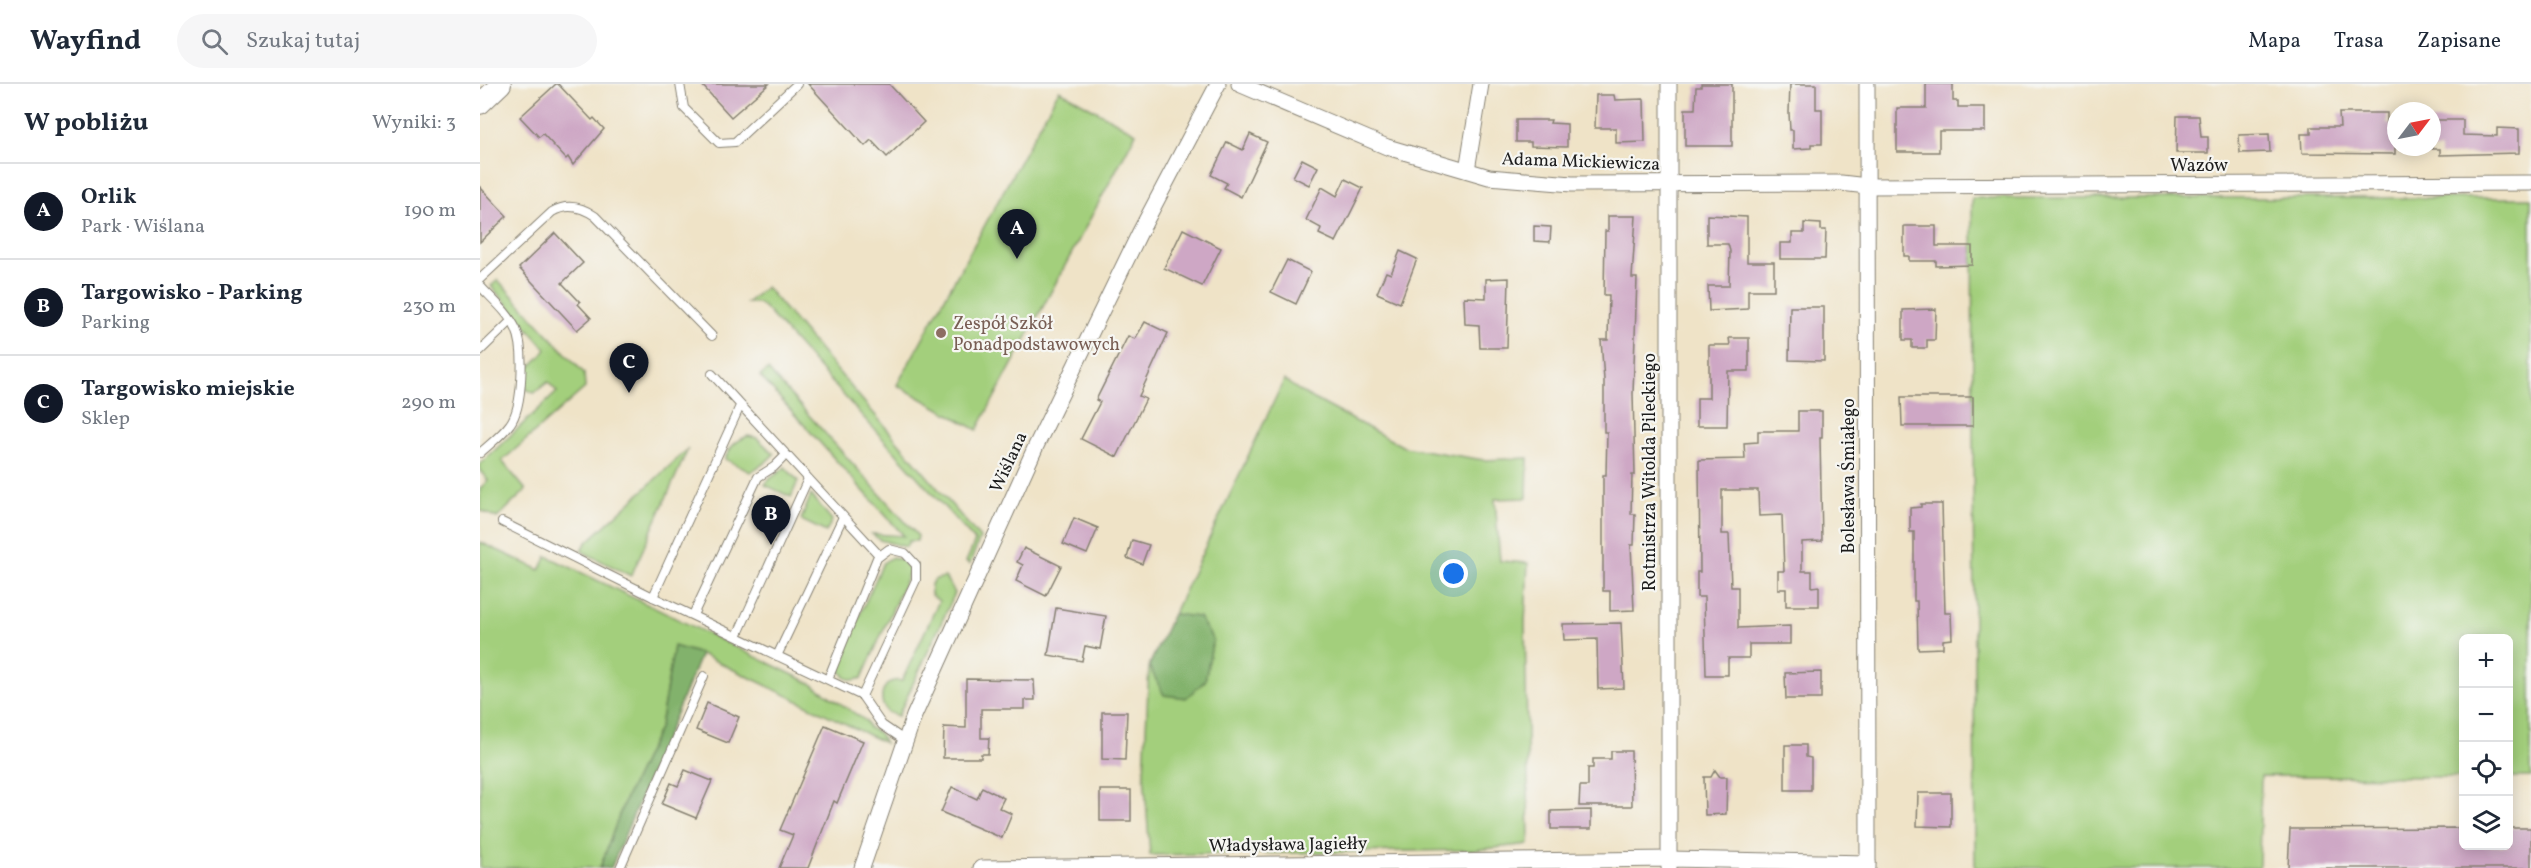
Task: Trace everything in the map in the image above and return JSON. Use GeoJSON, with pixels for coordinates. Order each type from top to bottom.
{"type":"FeatureCollection","features":[{"type":"Feature","properties":{"kind":"street"},"geometry":{"type":"LineString","coordinates":[[480,104],[501,84]]}},
{"type":"Feature","properties":{"kind":"street","name":"Wiślana"},"geometry":{"type":"LineString","coordinates":[[862,868],[904,740],[1070,376],[1140,232],[1218,84]]}},
{"type":"Feature","properties":{"kind":"street","name":"Adama Mickiewicza"},"geometry":{"type":"LineString","coordinates":[[1239,84],[1387,147],[1489,177],[1572,184],[1841,183],[1867,186]]}},
{"type":"Feature","properties":{"kind":"street"},"geometry":{"type":"LineString","coordinates":[[1467,170],[1481,84]]}},
{"type":"Feature","properties":{"kind":"street","name":"Rotmistrza Witolda Pileckiego"},"geometry":{"type":"LineString","coordinates":[[1669,84],[1669,864]]}},
{"type":"Feature","properties":{"kind":"street","name":"Bolesława Śmiałego"},"geometry":{"type":"LineString","coordinates":[[1867,84],[1868,866]]}},
{"type":"Feature","properties":{"kind":"street","name":"Wazów"},"geometry":{"type":"LineString","coordinates":[[1867,186],[2531,183]]}},
{"type":"Feature","properties":{"kind":"street","name":"Władysława Jagiełły"},"geometry":{"type":"LineString","coordinates":[[981,868],[1669,864],[1868,866]]}},
{"type":"Feature","properties":{"kind":"lane"},"geometry":{"type":"LineString","coordinates":[[680,84],[684,108],[719,143],[735,142],[797,84]]}},
{"type":"Feature","properties":{"kind":"lane"},"geometry":{"type":"LineString","coordinates":[[480,279],[552,212],[567,207],[581,208],[595,216],[712,336]]}},
{"type":"Feature","properties":{"kind":"lane"},"geometry":{"type":"LineString","coordinates":[[480,286],[512,321],[517,331],[521,354],[516,414],[510,424],[480,453]]}},
{"type":"Feature","properties":{"kind":"lane"},"geometry":{"type":"LineString","coordinates":[[480,351],[512,321]]}},
{"type":"Feature","properties":{"kind":"lane"},"geometry":{"type":"LineString","coordinates":[[712,374],[879,555]]}},
{"type":"Feature","properties":{"kind":"lane"},"geometry":{"type":"LineString","coordinates":[[653,597],[740,406]]}},
{"type":"Feature","properties":{"kind":"lane"},"geometry":{"type":"LineString","coordinates":[[693,615],[758,477],[774,467],[786,455]]}},
{"type":"Feature","properties":{"kind":"lane"},"geometry":{"type":"LineString","coordinates":[[737,636],[808,479]]}},
{"type":"Feature","properties":{"kind":"lane"},"geometry":{"type":"LineString","coordinates":[[777,656],[843,517]]}},
{"type":"Feature","properties":{"kind":"lane"},"geometry":{"type":"LineString","coordinates":[[502,522],[653,597],[862,696],[882,725],[904,740]]}},
{"type":"Feature","properties":{"kind":"lane"},"geometry":{"type":"LineString","coordinates":[[828,679],[873,564],[879,555],[889,549],[905,553],[916,565],[917,577],[862,696]]}},
{"type":"Feature","properties":{"kind":"lane"},"geometry":{"type":"LineString","coordinates":[[620,868],[704,676]]}},
{"type":"Feature","properties":{"kind":"green space"},"geometry":{"type":"Polygon","coordinates":[[[1059,90],[1136,133],[977,430],[897,385],[1059,90]]]}},
{"type":"Feature","properties":{"kind":"green space"},"geometry":{"type":"Polygon","coordinates":[[[1972,198],[2531,198],[2531,777],[2513,777],[2513,634],[2459,634],[2459,777],[2261,776],[2259,868],[1975,868],[1972,198]]]}},
{"type":"Feature","properties":{"kind":"green space"},"geometry":{"type":"Polygon","coordinates":[[[498,280],[584,373],[585,388],[502,461],[526,490],[497,518],[480,510],[480,489],[488,480],[480,471],[480,464],[557,392],[548,382],[534,393],[526,389],[524,376],[526,372],[546,349],[491,286],[498,280]]]}},
{"type":"Feature","properties":{"kind":"green space"},"geometry":{"type":"Polygon","coordinates":[[[766,287],[980,538],[970,564],[966,562],[975,541],[764,307],[758,303],[747,303],[766,287]]]}},
{"type":"Feature","properties":{"kind":"green space"},"geometry":{"type":"Polygon","coordinates":[[[768,370],[918,536],[917,541],[909,541],[906,547],[880,540],[872,534],[904,536],[760,376],[768,370]]]}},
{"type":"Feature","properties":{"kind":"green space"},"geometry":{"type":"Polygon","coordinates":[[[1284,380],[1303,393],[1404,447],[1484,460],[1528,458],[1527,498],[1495,499],[1500,561],[1528,563],[1525,623],[1529,844],[1476,850],[1150,855],[1144,773],[1149,666],[1284,380]]]}},
{"type":"Feature","properties":{"kind":"green space"},"geometry":{"type":"Polygon","coordinates":[[[748,436],[757,438],[774,454],[750,472],[725,459],[734,445],[748,436]]]}},
{"type":"Feature","properties":{"kind":"green space"},"geometry":{"type":"Polygon","coordinates":[[[688,449],[631,576],[581,550],[587,542],[688,449]]]}},
{"type":"Feature","properties":{"kind":"green space"},"geometry":{"type":"Polygon","coordinates":[[[785,467],[798,481],[791,497],[765,485],[785,467]]]}},
{"type":"Feature","properties":{"kind":"green space"},"geometry":{"type":"Polygon","coordinates":[[[811,495],[832,520],[826,532],[801,520],[811,495]]]}},
{"type":"Feature","properties":{"kind":"green space"},"geometry":{"type":"Polygon","coordinates":[[[480,542],[540,570],[547,556],[810,683],[866,721],[869,728],[879,733],[885,743],[701,654],[674,647],[660,726],[624,802],[600,868],[480,868],[480,542]]]}},
{"type":"Feature","properties":{"kind":"green space"},"geometry":{"type":"Polygon","coordinates":[[[892,557],[902,560],[910,570],[862,678],[854,680],[846,678],[839,669],[839,661],[883,563],[892,557]]]}},
{"type":"Feature","properties":{"kind":"green space"},"geometry":{"type":"Polygon","coordinates":[[[945,577],[955,593],[898,716],[887,712],[882,700],[883,690],[892,682],[902,681],[939,601],[931,595],[931,584],[936,579],[945,577]]]}},
{"type":"Feature","properties":{"kind":"green space"},"geometry":{"type":"Polygon","coordinates":[[[1173,614],[1199,617],[1213,640],[1205,681],[1186,698],[1164,695],[1149,666],[1173,614]]]}},
{"type":"Feature","properties":{"kind":"green space"},"geometry":{"type":"Polygon","coordinates":[[[674,646],[701,654],[611,868],[600,868],[624,802],[660,726],[674,646]]]}},
{"type":"Feature","properties":{"kind":"building"},"geometry":{"type":"Polygon","coordinates":[[[556,84],[604,129],[573,165],[568,157],[566,159],[543,134],[539,137],[520,117],[556,84]]]}},
{"type":"Feature","properties":{"kind":"building"},"geometry":{"type":"Polygon","coordinates":[[[701,84],[769,84],[731,117],[701,84]]]}},
{"type":"Feature","properties":{"kind":"building"},"geometry":{"type":"Polygon","coordinates":[[[808,84],[889,84],[924,122],[887,157],[871,140],[865,146],[808,84]]]}},
{"type":"Feature","properties":{"kind":"building"},"geometry":{"type":"Polygon","coordinates":[[[1701,84],[1732,84],[1732,146],[1685,146],[1685,109],[1695,109],[1696,87],[1701,87],[1701,84]]]}},
{"type":"Feature","properties":{"kind":"building"},"geometry":{"type":"Polygon","coordinates":[[[1790,84],[1816,84],[1816,109],[1822,109],[1822,144],[1811,144],[1811,148],[1793,149],[1793,130],[1790,130],[1789,113],[1790,84]]]}},
{"type":"Feature","properties":{"kind":"building"},"geometry":{"type":"Polygon","coordinates":[[[1926,84],[1953,84],[1953,101],[1958,101],[1958,107],[1985,107],[1985,131],[1939,131],[1939,152],[1897,152],[1897,108],[1926,108],[1926,84]]]}},
{"type":"Feature","properties":{"kind":"building"},"geometry":{"type":"Polygon","coordinates":[[[1596,95],[1614,95],[1615,100],[1644,99],[1645,142],[1616,143],[1616,128],[1595,128],[1596,95]]]}},
{"type":"Feature","properties":{"kind":"building"},"geometry":{"type":"Polygon","coordinates":[[[2339,113],[2387,113],[2387,154],[2302,153],[2301,134],[2311,134],[2311,127],[2340,127],[2339,113]]]}},
{"type":"Feature","properties":{"kind":"building"},"geometry":{"type":"Polygon","coordinates":[[[2177,116],[2199,116],[2201,137],[2208,137],[2208,153],[2176,153],[2177,116]]]}},
{"type":"Feature","properties":{"kind":"building"},"geometry":{"type":"Polygon","coordinates":[[[1516,120],[1551,120],[1550,123],[1567,124],[1567,147],[1531,146],[1531,142],[1516,142],[1516,120]]]}},
{"type":"Feature","properties":{"kind":"building"},"geometry":{"type":"Polygon","coordinates":[[[2441,120],[2463,120],[2463,135],[2497,136],[2497,128],[2519,129],[2519,153],[2441,155],[2441,120]]]}},
{"type":"Feature","properties":{"kind":"building"},"geometry":{"type":"Polygon","coordinates":[[[1250,134],[1267,142],[1241,197],[1224,188],[1227,183],[1211,175],[1227,142],[1243,150],[1250,134]]]}},
{"type":"Feature","properties":{"kind":"building"},"geometry":{"type":"Polygon","coordinates":[[[2269,134],[2270,152],[2240,153],[2239,135],[2269,134]]]}},
{"type":"Feature","properties":{"kind":"building"},"geometry":{"type":"Polygon","coordinates":[[[1302,159],[1318,167],[1309,185],[1293,177],[1302,159]]]}},
{"type":"Feature","properties":{"kind":"building"},"geometry":{"type":"Polygon","coordinates":[[[1345,179],[1363,188],[1336,242],[1319,234],[1321,228],[1306,220],[1322,187],[1337,196],[1345,179]]]}},
{"type":"Feature","properties":{"kind":"building"},"geometry":{"type":"Polygon","coordinates":[[[480,187],[507,216],[480,242],[480,187]]]}},
{"type":"Feature","properties":{"kind":"building"},"geometry":{"type":"Polygon","coordinates":[[[1707,215],[1747,217],[1747,262],[1774,262],[1774,290],[1748,290],[1748,309],[1709,311],[1708,286],[1729,286],[1730,251],[1728,244],[1707,244],[1707,215]]]}},
{"type":"Feature","properties":{"kind":"building"},"geometry":{"type":"Polygon","coordinates":[[[1608,216],[1636,216],[1632,278],[1637,278],[1633,394],[1635,475],[1632,475],[1631,514],[1635,514],[1634,545],[1631,545],[1634,610],[1610,611],[1610,591],[1603,591],[1603,475],[1606,475],[1607,432],[1604,432],[1601,340],[1608,340],[1609,295],[1604,295],[1605,231],[1608,231],[1608,216]]]}},
{"type":"Feature","properties":{"kind":"building"},"geometry":{"type":"Polygon","coordinates":[[[1804,223],[1821,224],[1821,230],[1826,230],[1825,259],[1780,259],[1780,243],[1792,243],[1792,233],[1804,233],[1804,223]]]}},
{"type":"Feature","properties":{"kind":"building"},"geometry":{"type":"Polygon","coordinates":[[[1534,226],[1551,227],[1550,242],[1534,241],[1534,226]]]}},
{"type":"Feature","properties":{"kind":"building"},"geometry":{"type":"Polygon","coordinates":[[[1904,226],[1936,226],[1936,246],[1972,246],[1972,265],[1936,266],[1936,261],[1909,261],[1909,256],[1904,256],[1904,226]]]}},
{"type":"Feature","properties":{"kind":"building"},"geometry":{"type":"Polygon","coordinates":[[[1183,229],[1221,248],[1202,286],[1164,268],[1183,229]]]}},
{"type":"Feature","properties":{"kind":"building"},"geometry":{"type":"Polygon","coordinates":[[[555,233],[583,263],[562,283],[591,318],[577,330],[519,268],[555,233]]]}},
{"type":"Feature","properties":{"kind":"building"},"geometry":{"type":"Polygon","coordinates":[[[1400,251],[1417,259],[1400,303],[1377,293],[1386,272],[1391,274],[1400,251]]]}},
{"type":"Feature","properties":{"kind":"building"},"geometry":{"type":"Polygon","coordinates":[[[1287,260],[1311,272],[1296,304],[1271,292],[1287,260]]]}},
{"type":"Feature","properties":{"kind":"building"},"geometry":{"type":"Polygon","coordinates":[[[1509,278],[1507,348],[1480,348],[1479,325],[1465,324],[1464,297],[1486,298],[1486,279],[1509,278]]]}},
{"type":"Feature","properties":{"kind":"building"},"geometry":{"type":"Polygon","coordinates":[[[1790,307],[1824,307],[1824,361],[1789,360],[1790,307]]]}},
{"type":"Feature","properties":{"kind":"building"},"geometry":{"type":"Polygon","coordinates":[[[1936,309],[1935,340],[1927,340],[1927,348],[1912,348],[1912,340],[1903,340],[1903,310],[1936,309]]]}},
{"type":"Feature","properties":{"kind":"building"},"geometry":{"type":"Polygon","coordinates":[[[1145,322],[1168,333],[1139,396],[1146,399],[1117,457],[1081,439],[1100,402],[1096,400],[1128,336],[1135,339],[1145,322]]]}},
{"type":"Feature","properties":{"kind":"building"},"geometry":{"type":"Polygon","coordinates":[[[1729,338],[1749,338],[1749,371],[1728,371],[1727,426],[1697,426],[1697,398],[1709,398],[1709,345],[1730,345],[1729,338]]]}},
{"type":"Feature","properties":{"kind":"building"},"geometry":{"type":"Polygon","coordinates":[[[1901,397],[1973,397],[1973,426],[1902,426],[1901,397]]]}},
{"type":"Feature","properties":{"kind":"building"},"geometry":{"type":"Polygon","coordinates":[[[1798,411],[1822,411],[1822,438],[1820,438],[1822,541],[1802,542],[1802,571],[1812,571],[1812,587],[1819,586],[1819,606],[1786,606],[1786,589],[1778,589],[1778,571],[1784,571],[1782,515],[1759,516],[1758,490],[1722,490],[1722,534],[1729,534],[1731,587],[1738,587],[1738,628],[1790,626],[1790,644],[1749,644],[1749,658],[1728,658],[1728,675],[1706,675],[1704,597],[1697,597],[1697,572],[1700,572],[1699,460],[1745,459],[1744,443],[1758,442],[1758,431],[1798,431],[1798,411]]]}},
{"type":"Feature","properties":{"kind":"building"},"geometry":{"type":"Polygon","coordinates":[[[1921,504],[1942,504],[1945,613],[1951,613],[1952,639],[1943,640],[1943,648],[1918,649],[1917,601],[1914,601],[1914,532],[1910,532],[1910,508],[1921,507],[1921,504]]]}},
{"type":"Feature","properties":{"kind":"building"},"geometry":{"type":"Polygon","coordinates":[[[1074,518],[1098,528],[1087,554],[1063,544],[1074,518]]]}},
{"type":"Feature","properties":{"kind":"building"},"geometry":{"type":"Polygon","coordinates":[[[1132,540],[1149,545],[1142,564],[1127,558],[1132,540]]]}},
{"type":"Feature","properties":{"kind":"building"},"geometry":{"type":"Polygon","coordinates":[[[1024,548],[1061,566],[1046,596],[1016,581],[1023,565],[1017,562],[1024,548]]]}},
{"type":"Feature","properties":{"kind":"building"},"geometry":{"type":"Polygon","coordinates":[[[1056,608],[1106,616],[1100,649],[1085,646],[1082,661],[1048,655],[1056,608]]]}},
{"type":"Feature","properties":{"kind":"building"},"geometry":{"type":"Polygon","coordinates":[[[1621,623],[1624,688],[1598,689],[1597,639],[1564,640],[1563,624],[1621,623]]]}},
{"type":"Feature","properties":{"kind":"building"},"geometry":{"type":"Polygon","coordinates":[[[1821,672],[1821,699],[1786,699],[1785,673],[1821,672]]]}},
{"type":"Feature","properties":{"kind":"building"},"geometry":{"type":"Polygon","coordinates":[[[966,679],[1034,680],[1035,700],[1025,700],[1025,709],[981,709],[981,738],[989,738],[988,754],[981,754],[981,758],[943,758],[944,727],[966,728],[966,679]]]}},
{"type":"Feature","properties":{"kind":"building"},"geometry":{"type":"Polygon","coordinates":[[[707,703],[739,717],[728,743],[696,730],[707,703]]]}},
{"type":"Feature","properties":{"kind":"building"},"geometry":{"type":"Polygon","coordinates":[[[1102,712],[1127,712],[1125,760],[1102,759],[1102,712]]]}},
{"type":"Feature","properties":{"kind":"building"},"geometry":{"type":"Polygon","coordinates":[[[825,725],[863,741],[837,803],[834,801],[808,868],[779,868],[793,835],[780,830],[825,725]]]}},
{"type":"Feature","properties":{"kind":"building"},"geometry":{"type":"Polygon","coordinates":[[[1785,745],[1806,745],[1806,757],[1811,758],[1811,790],[1785,790],[1785,745]]]}},
{"type":"Feature","properties":{"kind":"building"},"geometry":{"type":"Polygon","coordinates":[[[1611,751],[1631,751],[1632,806],[1579,806],[1580,786],[1588,786],[1588,768],[1593,768],[1593,759],[1611,759],[1611,751]]]}},
{"type":"Feature","properties":{"kind":"building"},"geometry":{"type":"Polygon","coordinates":[[[685,770],[712,781],[696,818],[662,804],[671,783],[678,786],[685,770]]]}},
{"type":"Feature","properties":{"kind":"building"},"geometry":{"type":"Polygon","coordinates":[[[1715,770],[1720,777],[1727,777],[1726,814],[1705,815],[1704,777],[1711,777],[1715,770]]]}},
{"type":"Feature","properties":{"kind":"building"},"geometry":{"type":"Polygon","coordinates":[[[952,787],[977,799],[982,787],[1004,798],[999,808],[1012,814],[1002,838],[941,812],[952,787]]]}},
{"type":"Feature","properties":{"kind":"building"},"geometry":{"type":"Polygon","coordinates":[[[1100,790],[1131,790],[1131,821],[1100,821],[1100,790]]]}},
{"type":"Feature","properties":{"kind":"building"},"geometry":{"type":"Polygon","coordinates":[[[1918,793],[1951,793],[1951,827],[1917,826],[1918,793]]]}},
{"type":"Feature","properties":{"kind":"building"},"geometry":{"type":"Polygon","coordinates":[[[1591,810],[1591,829],[1551,829],[1551,811],[1591,810]]]}},
{"type":"Feature","properties":{"kind":"building"},"geometry":{"type":"Polygon","coordinates":[[[2459,828],[2459,850],[2513,850],[2513,828],[2531,828],[2531,868],[2288,868],[2290,829],[2459,828]]]}},
{"type":"Feature","properties":{"kind":"place","name":"Orlik"},"geometry":{"type":"Point","coordinates":[1017,259]}},
{"type":"Feature","properties":{"kind":"place","name":"Zespół Szkół Ponadpodstawowych"},"geometry":{"type":"Point","coordinates":[941,333]}},
{"type":"Feature","properties":{"kind":"place","name":"Targowisko miejskie"},"geometry":{"type":"Point","coordinates":[629,393]}},
{"type":"Feature","properties":{"kind":"place","name":"Targowisko - Parking"},"geometry":{"type":"Point","coordinates":[771,545]}}]}
